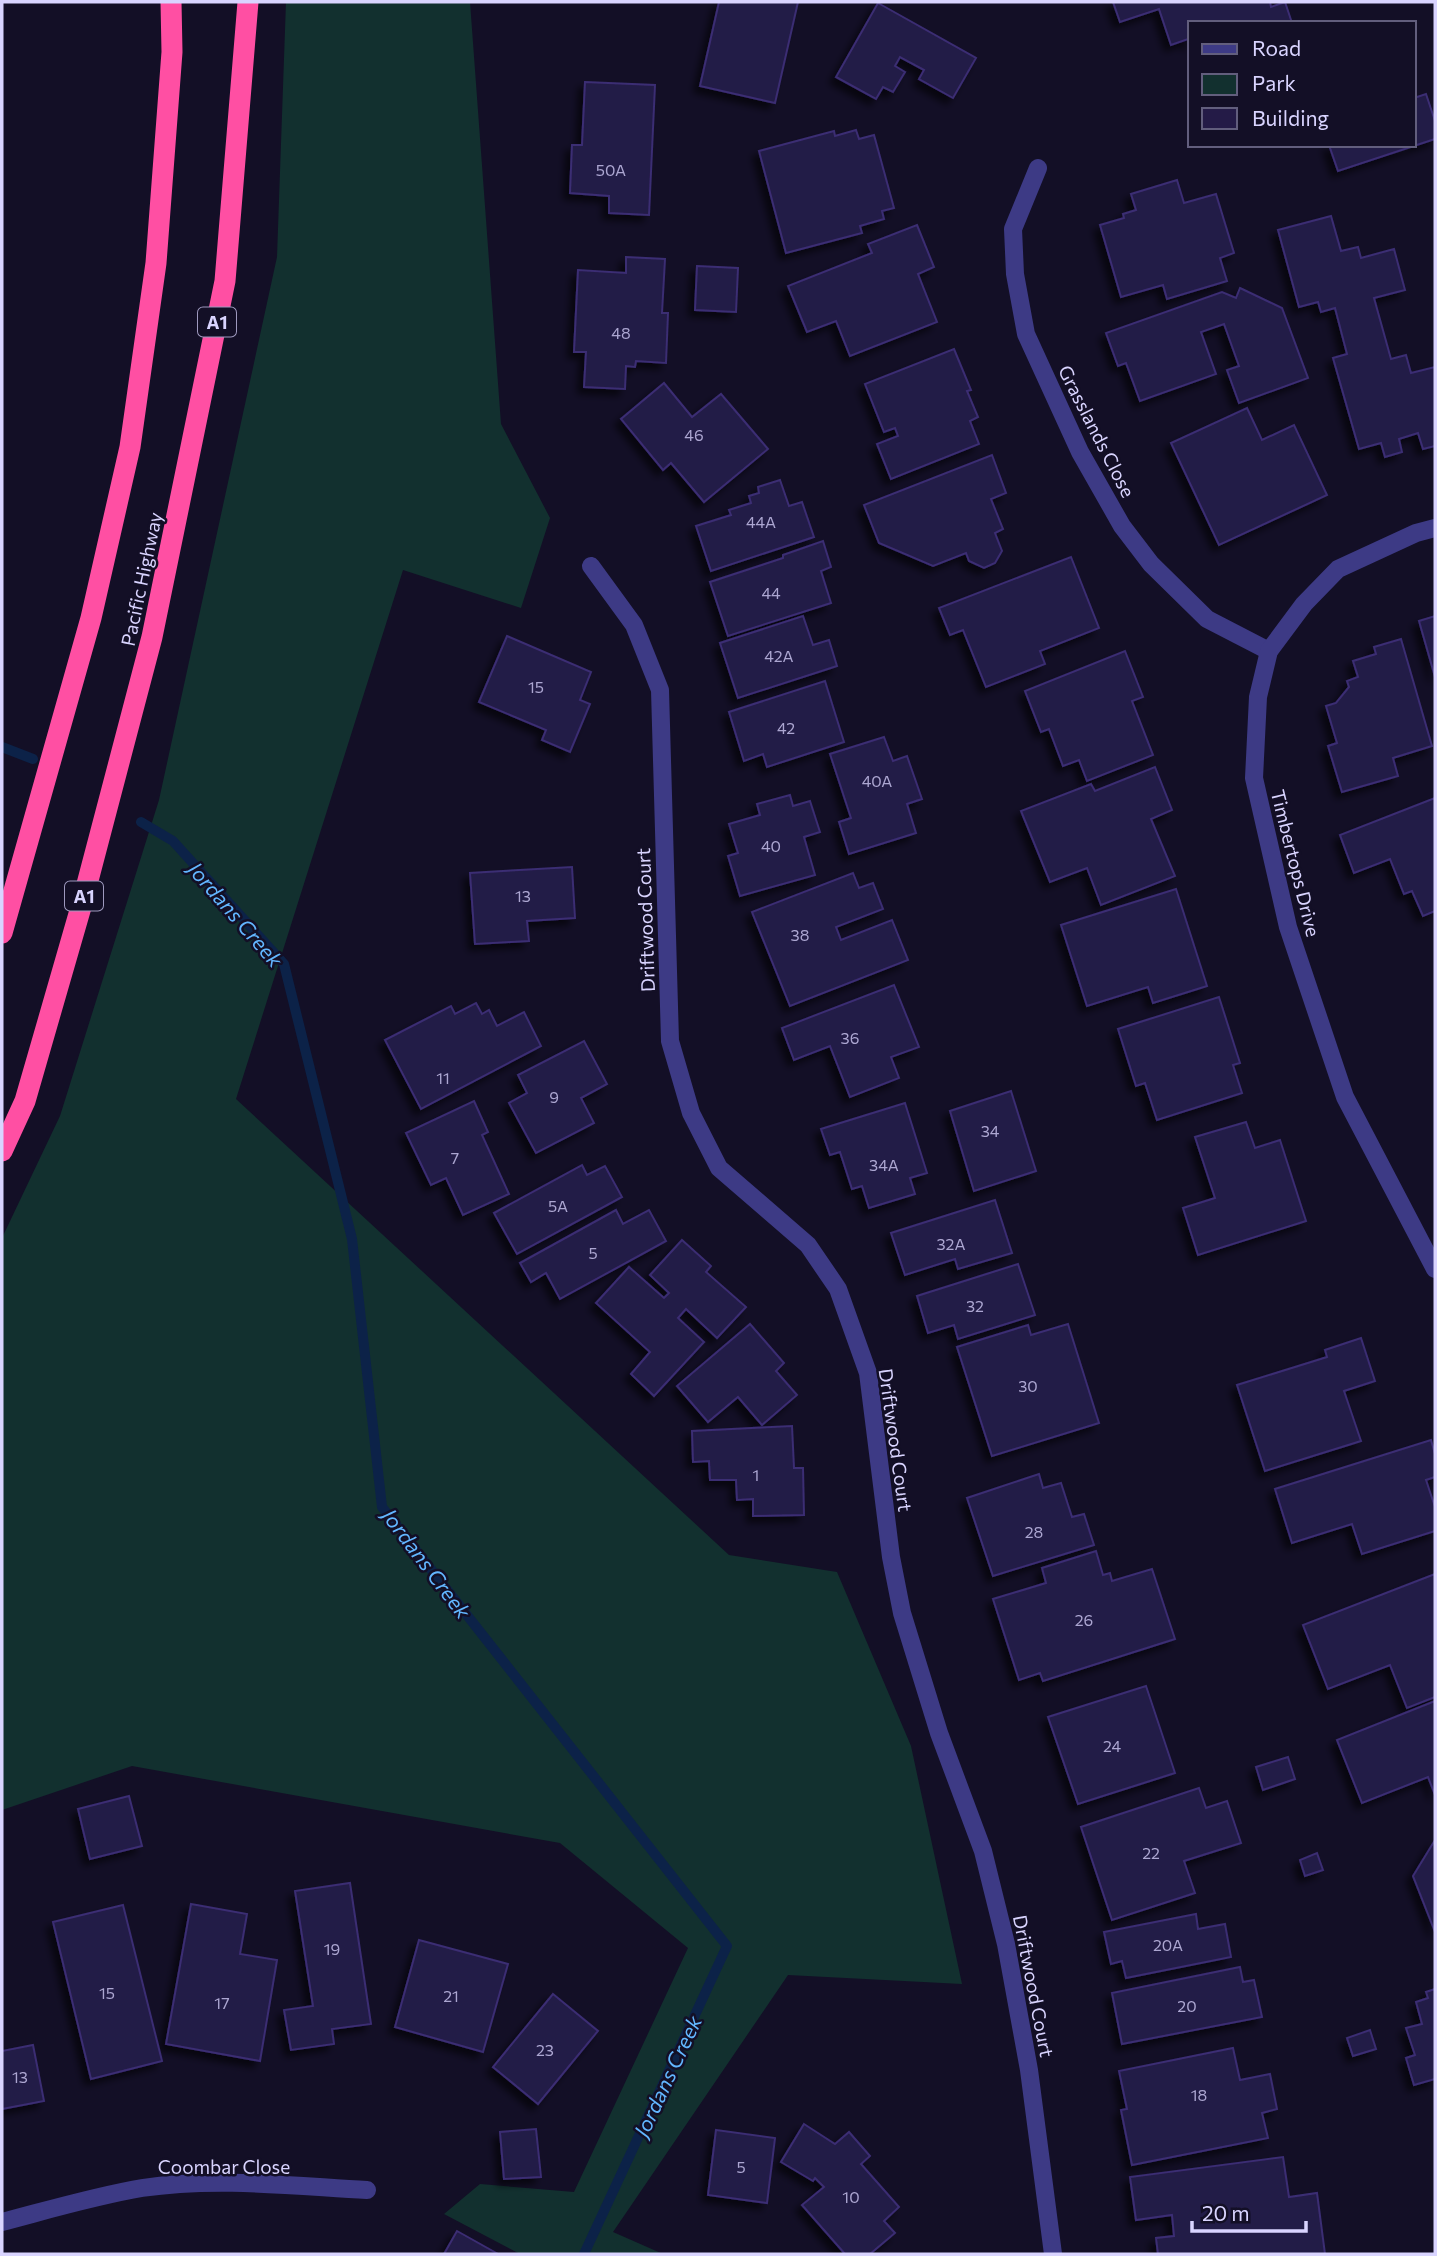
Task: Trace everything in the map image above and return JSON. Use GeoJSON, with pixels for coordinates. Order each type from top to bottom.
{"type":"FeatureCollection","features":[{"type":"Feature","properties":{"kind":"highway","name":"Pacific Highway"},"geometry":{"type":"LineString","coordinates":[[2,933],[91,618],[130,447],[156,262],[172,52],[171,2]]}},
{"type":"Feature","properties":{"kind":"highway","name":"Pacific Highway"},"geometry":{"type":"LineString","coordinates":[[2,1151],[24,1101],[32,1075],[81,907],[152,637],[225,281],[248,2]]}},
{"type":"Feature","properties":{"kind":"street","name":"Grasslands Close"},"geometry":{"type":"LineString","coordinates":[[1038,168],[1013,229],[1015,274],[1026,334],[1080,452],[1122,526],[1151,564],[1207,619],[1269,651]]}},
{"type":"Feature","properties":{"kind":"street","name":"Timbertops Drive"},"geometry":{"type":"LineString","coordinates":[[1435,528],[1416,533],[1338,569],[1304,604],[1269,651],[1258,697],[1254,778],[1288,927],[1345,1097],[1435,1269]]}},
{"type":"Feature","properties":{"kind":"street","name":"Driftwood Court"},"geometry":{"type":"LineString","coordinates":[[591,566],[634,625],[660,690],[670,1041],[691,1114],[719,1168],[808,1245],[838,1290],[867,1373],[889,1545],[902,1613],[939,1733],[983,1851],[1006,1944],[1029,2070],[1053,2254]]}},
{"type":"Feature","properties":{"kind":"street","name":"Coombar Close"},"geometry":{"type":"LineString","coordinates":[[2,2222],[94,2198],[143,2188],[188,2184],[367,2190]]}},
{"type":"Feature","properties":{"kind":"green space"},"geometry":{"type":"Polygon","coordinates":[[[286,2],[470,2],[501,424],[550,518],[521,608],[403,570],[236,1099],[729,1555],[837,1572],[911,1746],[962,1984],[788,1975],[613,2232],[663,2254],[520,2254],[444,2214],[480,2184],[574,2192],[688,1948],[560,1843],[132,1766],[2,1810],[2,1238],[60,1116],[159,800],[277,257],[286,2]]]}},
{"type":"Feature","properties":{"kind":"building"},"geometry":{"type":"Polygon","coordinates":[[[719,2],[798,2],[775,103],[700,86],[719,2]]]}},
{"type":"Feature","properties":{"kind":"building"},"geometry":{"type":"Polygon","coordinates":[[[1113,2],[1270,2],[1271,7],[1285,2],[1291,21],[1188,21],[1188,39],[1171,45],[1159,9],[1120,22],[1113,2]]]}},
{"type":"Feature","properties":{"kind":"building"},"geometry":{"type":"Polygon","coordinates":[[[878,3],[976,58],[953,98],[919,79],[924,70],[900,57],[895,66],[905,72],[893,92],[883,87],[876,99],[836,77],[878,3]]]}},
{"type":"Feature","properties":{"kind":"building"},"geometry":{"type":"Polygon","coordinates":[[[585,82],[655,85],[649,215],[609,213],[609,196],[570,193],[572,145],[582,145],[585,82]]]}},
{"type":"Feature","properties":{"kind":"building"},"geometry":{"type":"Polygon","coordinates":[[[1426,94],[1435,121],[1435,139],[1416,145],[1416,97],[1426,94]]]}},
{"type":"Feature","properties":{"kind":"building"},"geometry":{"type":"Polygon","coordinates":[[[856,130],[859,139],[874,135],[894,208],[882,211],[884,219],[860,226],[862,233],[786,253],[759,151],[834,131],[835,136],[856,130]]]}},
{"type":"Feature","properties":{"kind":"building"},"geometry":{"type":"Polygon","coordinates":[[[1330,147],[1411,147],[1338,171],[1330,147]]]}},
{"type":"Feature","properties":{"kind":"building"},"geometry":{"type":"Polygon","coordinates":[[[1177,180],[1184,203],[1216,194],[1234,253],[1220,258],[1227,281],[1167,299],[1163,285],[1121,297],[1100,225],[1124,218],[1123,214],[1136,210],[1131,194],[1177,180]]]}},
{"type":"Feature","properties":{"kind":"building"},"geometry":{"type":"Polygon","coordinates":[[[1331,216],[1341,251],[1358,247],[1361,258],[1394,249],[1405,290],[1374,298],[1391,359],[1406,355],[1411,373],[1435,367],[1435,446],[1423,449],[1418,433],[1399,439],[1402,452],[1385,457],[1381,443],[1359,449],[1333,358],[1347,354],[1335,308],[1321,312],[1318,302],[1299,307],[1278,230],[1331,216]]]}},
{"type":"Feature","properties":{"kind":"building"},"geometry":{"type":"Polygon","coordinates":[[[917,225],[934,267],[918,274],[937,322],[850,356],[836,321],[807,332],[788,286],[872,253],[868,244],[917,225]]]}},
{"type":"Feature","properties":{"kind":"building"},"geometry":{"type":"Polygon","coordinates":[[[626,257],[665,259],[662,313],[668,313],[666,363],[636,361],[635,367],[626,366],[625,389],[584,387],[586,352],[574,352],[578,270],[626,273],[626,257]]]}},
{"type":"Feature","properties":{"kind":"building"},"geometry":{"type":"Polygon","coordinates":[[[697,266],[738,268],[736,312],[695,310],[697,266]]]}},
{"type":"Feature","properties":{"kind":"building"},"geometry":{"type":"Polygon","coordinates":[[[1240,288],[1282,308],[1308,378],[1239,403],[1227,370],[1239,366],[1224,324],[1201,332],[1216,374],[1140,401],[1126,363],[1118,366],[1106,333],[1222,292],[1236,298],[1240,288]]]}},
{"type":"Feature","properties":{"kind":"building"},"geometry":{"type":"Polygon","coordinates":[[[954,349],[971,390],[967,391],[978,417],[970,421],[979,444],[891,479],[877,444],[898,436],[895,428],[884,432],[865,384],[954,349]]]}},
{"type":"Feature","properties":{"kind":"building"},"geometry":{"type":"Polygon","coordinates":[[[664,383],[692,417],[721,394],[768,449],[704,502],[671,463],[663,470],[621,419],[664,383]]]}},
{"type":"Feature","properties":{"kind":"building"},"geometry":{"type":"Polygon","coordinates":[[[1247,408],[1262,440],[1294,425],[1327,495],[1219,545],[1171,443],[1247,408]]]}},
{"type":"Feature","properties":{"kind":"building"},"geometry":{"type":"Polygon","coordinates":[[[992,455],[1006,493],[991,499],[1003,529],[995,533],[1002,551],[995,563],[984,568],[969,561],[966,553],[933,566],[879,543],[864,505],[992,455]]]}},
{"type":"Feature","properties":{"kind":"building"},"geometry":{"type":"Polygon","coordinates":[[[780,480],[789,506],[802,502],[814,537],[711,571],[696,526],[731,515],[729,510],[751,503],[749,496],[759,493],[758,487],[780,480]]]}},
{"type":"Feature","properties":{"kind":"building"},"geometry":{"type":"Polygon","coordinates":[[[823,541],[831,567],[821,571],[831,603],[728,636],[710,582],[783,558],[783,555],[823,541]]]}},
{"type":"Feature","properties":{"kind":"building"},"geometry":{"type":"Polygon","coordinates":[[[1071,557],[1099,628],[1040,651],[1045,664],[986,687],[963,630],[950,635],[939,608],[1071,557]]]}},
{"type":"Feature","properties":{"kind":"building"},"geometry":{"type":"Polygon","coordinates":[[[803,616],[813,645],[829,640],[837,666],[738,698],[720,643],[803,616]]]}},
{"type":"Feature","properties":{"kind":"building"},"geometry":{"type":"Polygon","coordinates":[[[1435,616],[1435,677],[1419,621],[1435,616]]]}},
{"type":"Feature","properties":{"kind":"building"},"geometry":{"type":"Polygon","coordinates":[[[507,636],[591,672],[580,700],[590,704],[570,752],[542,740],[546,730],[479,702],[507,636]]]}},
{"type":"Feature","properties":{"kind":"building"},"geometry":{"type":"Polygon","coordinates":[[[1401,639],[1432,746],[1393,758],[1398,776],[1342,792],[1328,746],[1337,743],[1326,706],[1336,703],[1349,687],[1347,681],[1358,677],[1353,661],[1376,654],[1374,647],[1401,639]]]}},
{"type":"Feature","properties":{"kind":"building"},"geometry":{"type":"Polygon","coordinates":[[[1125,651],[1143,697],[1132,701],[1153,755],[1087,781],[1079,760],[1063,766],[1049,729],[1041,732],[1025,691],[1125,651]]]}},
{"type":"Feature","properties":{"kind":"building"},"geometry":{"type":"Polygon","coordinates":[[[825,681],[844,742],[767,767],[763,754],[744,761],[729,712],[825,681]]]}},
{"type":"Feature","properties":{"kind":"building"},"geometry":{"type":"Polygon","coordinates":[[[884,737],[893,761],[907,756],[922,799],[907,804],[916,833],[849,854],[839,822],[851,818],[830,754],[884,737]]]}},
{"type":"Feature","properties":{"kind":"building"},"geometry":{"type":"Polygon","coordinates":[[[1155,767],[1172,810],[1151,819],[1175,876],[1101,905],[1087,868],[1050,882],[1021,811],[1091,784],[1095,791],[1155,767]]]}},
{"type":"Feature","properties":{"kind":"building"},"geometry":{"type":"Polygon","coordinates":[[[790,795],[793,806],[810,801],[820,832],[804,837],[815,875],[740,896],[728,856],[738,853],[729,824],[760,815],[757,804],[790,795]]]}},
{"type":"Feature","properties":{"kind":"building"},"geometry":{"type":"Polygon","coordinates":[[[1435,798],[1435,911],[1423,916],[1412,891],[1404,894],[1390,859],[1354,873],[1340,835],[1435,798]]]}},
{"type":"Feature","properties":{"kind":"building"},"geometry":{"type":"Polygon","coordinates":[[[572,867],[575,918],[527,921],[529,941],[475,944],[470,873],[572,867]]]}},
{"type":"Feature","properties":{"kind":"building"},"geometry":{"type":"Polygon","coordinates":[[[853,873],[859,888],[873,883],[883,909],[836,927],[841,940],[892,920],[908,960],[790,1006],[752,912],[853,873]]]}},
{"type":"Feature","properties":{"kind":"building"},"geometry":{"type":"Polygon","coordinates":[[[1176,889],[1207,986],[1153,1003],[1148,987],[1087,1006],[1061,925],[1176,889]]]}},
{"type":"Feature","properties":{"kind":"building"},"geometry":{"type":"Polygon","coordinates":[[[894,985],[919,1047],[891,1057],[899,1078],[850,1097],[830,1046],[794,1060],[782,1028],[894,985]]]}},
{"type":"Feature","properties":{"kind":"building"},"geometry":{"type":"Polygon","coordinates":[[[1219,997],[1240,1063],[1233,1065],[1242,1093],[1157,1120],[1145,1083],[1136,1086],[1118,1029],[1219,997]]]}},
{"type":"Feature","properties":{"kind":"building"},"geometry":{"type":"Polygon","coordinates":[[[476,1003],[482,1014],[489,1010],[497,1026],[524,1012],[541,1046],[421,1109],[385,1040],[451,1006],[455,1014],[476,1003]]]}},
{"type":"Feature","properties":{"kind":"building"},"geometry":{"type":"Polygon","coordinates":[[[584,1041],[607,1084],[581,1098],[594,1123],[536,1153],[509,1103],[527,1093],[518,1075],[584,1041]]]}},
{"type":"Feature","properties":{"kind":"building"},"geometry":{"type":"Polygon","coordinates":[[[1011,1091],[1036,1171],[974,1191],[950,1111],[1011,1091]]]}},
{"type":"Feature","properties":{"kind":"building"},"geometry":{"type":"Polygon","coordinates":[[[474,1101],[488,1132],[482,1135],[509,1194],[463,1215],[446,1178],[431,1185],[406,1133],[474,1101]]]}},
{"type":"Feature","properties":{"kind":"building"},"geometry":{"type":"Polygon","coordinates":[[[905,1103],[927,1173],[910,1178],[915,1194],[869,1208],[862,1186],[852,1189],[840,1152],[830,1155],[821,1129],[905,1103]]]}},
{"type":"Feature","properties":{"kind":"building"},"geometry":{"type":"Polygon","coordinates":[[[1246,1122],[1255,1148],[1280,1140],[1306,1221],[1198,1255],[1183,1208],[1215,1198],[1195,1137],[1246,1122]]]}},
{"type":"Feature","properties":{"kind":"building"},"geometry":{"type":"Polygon","coordinates":[[[582,1165],[587,1175],[605,1166],[622,1197],[517,1254],[494,1213],[582,1165]]]}},
{"type":"Feature","properties":{"kind":"building"},"geometry":{"type":"Polygon","coordinates":[[[995,1200],[1012,1253],[958,1269],[955,1259],[905,1275],[891,1233],[995,1200]]]}},
{"type":"Feature","properties":{"kind":"building"},"geometry":{"type":"Polygon","coordinates":[[[616,1210],[623,1224],[649,1210],[666,1241],[560,1299],[546,1273],[531,1282],[520,1263],[616,1210]]]}},
{"type":"Feature","properties":{"kind":"building"},"geometry":{"type":"Polygon","coordinates":[[[682,1240],[711,1266],[706,1272],[746,1307],[717,1338],[686,1309],[678,1318],[704,1342],[654,1396],[631,1374],[650,1352],[596,1303],[629,1267],[664,1298],[669,1293],[650,1275],[682,1240]]]}},
{"type":"Feature","properties":{"kind":"building"},"geometry":{"type":"Polygon","coordinates":[[[1018,1264],[1035,1315],[958,1339],[954,1325],[928,1333],[917,1296],[1018,1264]]]}},
{"type":"Feature","properties":{"kind":"building"},"geometry":{"type":"Polygon","coordinates":[[[750,1324],[784,1363],[776,1371],[797,1395],[762,1425],[738,1397],[708,1422],[677,1386],[750,1324]]]}},
{"type":"Feature","properties":{"kind":"building"},"geometry":{"type":"Polygon","coordinates":[[[1068,1324],[1099,1423],[992,1456],[957,1347],[1028,1325],[1031,1335],[1068,1324]]]}},
{"type":"Feature","properties":{"kind":"building"},"geometry":{"type":"Polygon","coordinates":[[[1361,1338],[1375,1381],[1344,1391],[1361,1441],[1265,1471],[1237,1385],[1327,1357],[1325,1350],[1361,1338]]]}},
{"type":"Feature","properties":{"kind":"building"},"geometry":{"type":"Polygon","coordinates":[[[792,1426],[794,1468],[803,1468],[804,1515],[753,1516],[753,1499],[737,1500],[736,1480],[710,1480],[709,1461],[693,1462],[692,1431],[792,1426]]]}},
{"type":"Feature","properties":{"kind":"building"},"geometry":{"type":"Polygon","coordinates":[[[1431,1440],[1435,1454],[1435,1477],[1426,1480],[1435,1507],[1435,1531],[1362,1554],[1352,1524],[1292,1543],[1275,1489],[1431,1440]]]}},
{"type":"Feature","properties":{"kind":"building"},"geometry":{"type":"Polygon","coordinates":[[[1039,1474],[1043,1488],[1061,1483],[1072,1517],[1084,1514],[1094,1545],[993,1576],[967,1498],[1039,1474]]]}},
{"type":"Feature","properties":{"kind":"building"},"geometry":{"type":"Polygon","coordinates":[[[1096,1551],[1103,1575],[1110,1573],[1112,1581],[1152,1569],[1175,1639],[1043,1681],[1040,1673],[1019,1680],[993,1599],[1046,1583],[1042,1568],[1096,1551]]]}},
{"type":"Feature","properties":{"kind":"building"},"geometry":{"type":"Polygon","coordinates":[[[1435,1574],[1435,1697],[1407,1708],[1390,1665],[1328,1689],[1303,1625],[1435,1574]]]}},
{"type":"Feature","properties":{"kind":"building"},"geometry":{"type":"Polygon","coordinates":[[[1146,1686],[1175,1773],[1078,1804],[1048,1717],[1146,1686]]]}},
{"type":"Feature","properties":{"kind":"building"},"geometry":{"type":"Polygon","coordinates":[[[1435,1701],[1435,1795],[1428,1777],[1362,1803],[1337,1740],[1435,1701]]]}},
{"type":"Feature","properties":{"kind":"building"},"geometry":{"type":"Polygon","coordinates":[[[1288,1757],[1295,1779],[1263,1790],[1256,1767],[1288,1757]]]}},
{"type":"Feature","properties":{"kind":"building"},"geometry":{"type":"Polygon","coordinates":[[[1199,1788],[1206,1808],[1227,1801],[1241,1843],[1184,1861],[1195,1893],[1112,1920],[1081,1827],[1199,1788]]]}},
{"type":"Feature","properties":{"kind":"building"},"geometry":{"type":"Polygon","coordinates":[[[129,1796],[142,1846],[90,1859],[78,1809],[129,1796]]]}},
{"type":"Feature","properties":{"kind":"building"},"geometry":{"type":"Polygon","coordinates":[[[1435,1840],[1435,1932],[1413,1876],[1435,1840]]]}},
{"type":"Feature","properties":{"kind":"building"},"geometry":{"type":"Polygon","coordinates":[[[1317,1853],[1323,1870],[1305,1876],[1300,1860],[1317,1853]]]}},
{"type":"Feature","properties":{"kind":"building"},"geometry":{"type":"Polygon","coordinates":[[[350,1883],[371,2024],[332,2029],[334,2044],[291,2050],[284,2010],[313,2006],[295,1891],[350,1883]]]}},
{"type":"Feature","properties":{"kind":"building"},"geometry":{"type":"Polygon","coordinates":[[[191,1904],[247,1914],[240,1954],[277,1960],[260,2061],[166,2044],[191,1904]]]}},
{"type":"Feature","properties":{"kind":"building"},"geometry":{"type":"Polygon","coordinates":[[[123,1905],[162,2061],[91,2079],[53,1922],[123,1905]]]}},
{"type":"Feature","properties":{"kind":"building"},"geometry":{"type":"Polygon","coordinates":[[[1196,1914],[1198,1929],[1225,1924],[1231,1957],[1126,1978],[1122,1961],[1111,1964],[1104,1932],[1196,1914]]]}},
{"type":"Feature","properties":{"kind":"building"},"geometry":{"type":"Polygon","coordinates":[[[419,1940],[508,1964],[483,2052],[395,2027],[419,1940]]]}},
{"type":"Feature","properties":{"kind":"building"},"geometry":{"type":"Polygon","coordinates":[[[1240,1967],[1243,1982],[1254,1980],[1262,2017],[1122,2044],[1112,1993],[1240,1967]]]}},
{"type":"Feature","properties":{"kind":"building"},"geometry":{"type":"Polygon","coordinates":[[[1435,1989],[1435,2079],[1414,2085],[1406,2058],[1415,2055],[1406,2028],[1422,2024],[1416,2002],[1428,1998],[1426,1992],[1435,1989]]]}},
{"type":"Feature","properties":{"kind":"building"},"geometry":{"type":"Polygon","coordinates":[[[553,1994],[598,2031],[538,2104],[493,2067],[553,1994]]]}},
{"type":"Feature","properties":{"kind":"building"},"geometry":{"type":"Polygon","coordinates":[[[1370,2030],[1376,2049],[1353,2056],[1347,2038],[1370,2030]]]}},
{"type":"Feature","properties":{"kind":"building"},"geometry":{"type":"Polygon","coordinates":[[[33,2045],[44,2101],[2,2109],[2,2051],[33,2045]]]}},
{"type":"Feature","properties":{"kind":"building"},"geometry":{"type":"Polygon","coordinates":[[[1233,2048],[1240,2080],[1270,2074],[1277,2109],[1262,2113],[1268,2138],[1132,2165],[1121,2110],[1127,2109],[1119,2071],[1233,2048]]]}},
{"type":"Feature","properties":{"kind":"building"},"geometry":{"type":"Polygon","coordinates":[[[804,2124],[835,2144],[849,2132],[870,2156],[861,2164],[899,2207],[884,2221],[895,2233],[870,2254],[845,2254],[802,2205],[824,2187],[815,2178],[813,2181],[781,2162],[804,2124]]]}},
{"type":"Feature","properties":{"kind":"building"},"geometry":{"type":"Polygon","coordinates":[[[536,2129],[541,2177],[504,2179],[500,2132],[536,2129]]]}},
{"type":"Feature","properties":{"kind":"building"},"geometry":{"type":"Polygon","coordinates":[[[716,2130],[775,2138],[767,2203],[708,2195],[716,2130]]]}},
{"type":"Feature","properties":{"kind":"building"},"geometry":{"type":"Polygon","coordinates":[[[1283,2157],[1289,2197],[1317,2193],[1325,2254],[1158,2254],[1156,2238],[1174,2236],[1172,2215],[1136,2220],[1130,2177],[1283,2157]]]}},
{"type":"Feature","properties":{"kind":"building"},"geometry":{"type":"Polygon","coordinates":[[[457,2231],[498,2254],[444,2254],[457,2231]]]}},
{"type":"Feature","properties":{"kind":"waterway","name":"Jordans Creek"},"geometry":{"type":"LineString","coordinates":[[2,747],[33,759]]}},
{"type":"Feature","properties":{"kind":"waterway","name":"Jordans Creek"},"geometry":{"type":"LineString","coordinates":[[141,822],[173,841],[284,964],[352,1239],[382,1507],[727,1946],[584,2254]]}}]}
